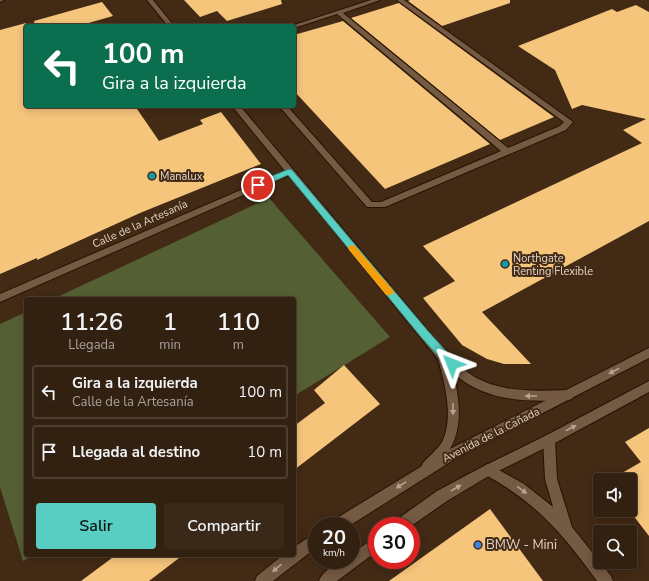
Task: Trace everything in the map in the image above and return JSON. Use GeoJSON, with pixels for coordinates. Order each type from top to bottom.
{"type":"FeatureCollection","features":[{"type":"Feature","properties":{"kind":"street"},"geometry":{"type":"LineString","coordinates":[[150,0],[169,24]]}},
{"type":"Feature","properties":{"kind":"street"},"geometry":{"type":"LineString","coordinates":[[296,25],[377,0]]}},
{"type":"Feature","properties":{"kind":"street"},"geometry":{"type":"LineString","coordinates":[[285,108],[370,205],[382,205],[563,128],[569,122],[400,0]]}},
{"type":"Feature","properties":{"kind":"street"},"geometry":{"type":"LineString","coordinates":[[338,12],[507,152]]}},
{"type":"Feature","properties":{"kind":"street"},"geometry":{"type":"LineString","coordinates":[[238,108],[443,357],[468,379],[493,392],[512,396],[570,395]]}},
{"type":"Feature","properties":{"kind":"street","name":"Calle de la Artesanía"},"geometry":{"type":"LineString","coordinates":[[0,298],[289,172]]}},
{"type":"Feature","properties":{"kind":"street","name":"Avenida de la Cañada"},"geometry":{"type":"LineString","coordinates":[[351,517],[454,453],[570,395],[649,353]]}},
{"type":"Feature","properties":{"kind":"street"},"geometry":{"type":"LineString","coordinates":[[424,471],[446,445],[452,423],[453,403],[450,380],[443,357]]}},
{"type":"Feature","properties":{"kind":"street"},"geometry":{"type":"LineString","coordinates":[[413,517],[442,496],[488,470],[649,386]]}},
{"type":"Feature","properties":{"kind":"street"},"geometry":{"type":"LineString","coordinates":[[548,440],[551,479],[566,529]]}},
{"type":"Feature","properties":{"kind":"street"},"geometry":{"type":"LineString","coordinates":[[488,470],[510,481],[529,495],[566,529],[606,581]]}},
{"type":"Feature","properties":{"kind":"street"},"geometry":{"type":"LineString","coordinates":[[296,554],[308,545]]}},
{"type":"Feature","properties":{"kind":"street"},"geometry":{"type":"LineString","coordinates":[[326,581],[368,550]]}},
{"type":"Feature","properties":{"kind":"street"},"geometry":{"type":"LineString","coordinates":[[262,581],[292,557]]}},
{"type":"Feature","properties":{"kind":"green space"},"geometry":{"type":"Polygon","coordinates":[[[269,198],[390,337],[296,395],[296,297],[57,297],[269,198]]]}},
{"type":"Feature","properties":{"kind":"green space"},"geometry":{"type":"Polygon","coordinates":[[[24,313],[24,557],[30,557],[23,561],[0,487],[0,324],[24,313]]]}},
{"type":"Feature","properties":{"kind":"building"},"geometry":{"type":"Polygon","coordinates":[[[184,0],[281,0],[282,4],[227,21],[217,11],[200,17],[184,0]]]}},
{"type":"Feature","properties":{"kind":"building"},"geometry":{"type":"Polygon","coordinates":[[[510,0],[510,3],[442,26],[408,1],[510,0]]]}},
{"type":"Feature","properties":{"kind":"building"},"geometry":{"type":"Polygon","coordinates":[[[102,2],[113,16],[85,24],[35,24],[34,21],[102,2]]]}},
{"type":"Feature","properties":{"kind":"building"},"geometry":{"type":"Polygon","coordinates":[[[399,3],[554,117],[500,140],[351,18],[399,3]]]}},
{"type":"Feature","properties":{"kind":"building","name":"Northgate Renting Flexible"},"geometry":{"type":"Polygon","coordinates":[[[636,5],[649,12],[649,221],[482,312],[531,364],[504,364],[487,359],[462,345],[423,298],[455,281],[423,246],[642,143],[623,130],[646,119],[582,105],[572,109],[555,70],[518,46],[612,9],[617,12],[636,5]]]}},
{"type":"Feature","properties":{"kind":"building"},"geometry":{"type":"Polygon","coordinates":[[[343,21],[490,144],[385,189],[296,93],[296,34],[343,21]]]}},
{"type":"Feature","properties":{"kind":"building"},"geometry":{"type":"Polygon","coordinates":[[[26,23],[24,24],[24,108],[136,108],[159,141],[203,124],[200,120],[221,112],[261,164],[140,213],[37,260],[37,258],[0,274],[0,30],[26,23]]]}},
{"type":"Feature","properties":{"kind":"building"},"geometry":{"type":"Polygon","coordinates":[[[344,365],[380,404],[296,468],[296,425],[325,403],[314,390],[344,365]]]}},
{"type":"Feature","properties":{"kind":"building"},"geometry":{"type":"Polygon","coordinates":[[[649,428],[649,536],[634,517],[637,517],[637,473],[622,473],[641,462],[625,442],[649,428]]]}},
{"type":"Feature","properties":{"kind":"building","name":"BMW - Mini"},"geometry":{"type":"Polygon","coordinates":[[[490,509],[543,581],[389,581],[406,569],[420,569],[420,559],[490,509]]]}},
{"type":"Feature","properties":{"kind":"building"},"geometry":{"type":"Polygon","coordinates":[[[113,557],[180,557],[149,581],[81,581],[113,557]]]}},
{"type":"Feature","properties":{"kind":"slow traffic"},"geometry":{"type":"LineString","coordinates":[[352,248],[389,292]]}},
{"type":"Feature","properties":{"kind":"place","name":"Manalux"},"geometry":{"type":"Point","coordinates":[152,176]}},
{"type":"Feature","properties":{"kind":"place","name":"Northgate Renting Flexible"},"geometry":{"type":"Point","coordinates":[505,264]}},
{"type":"Feature","properties":{"kind":"place","name":"BMW - Mini"},"geometry":{"type":"Point","coordinates":[478,545]}},
{"type":"Feature","properties":{"kind":"route"},"geometry":{"type":"LineString","coordinates":[[258,185],[289,172],[443,357],[452,364]]}}]}
